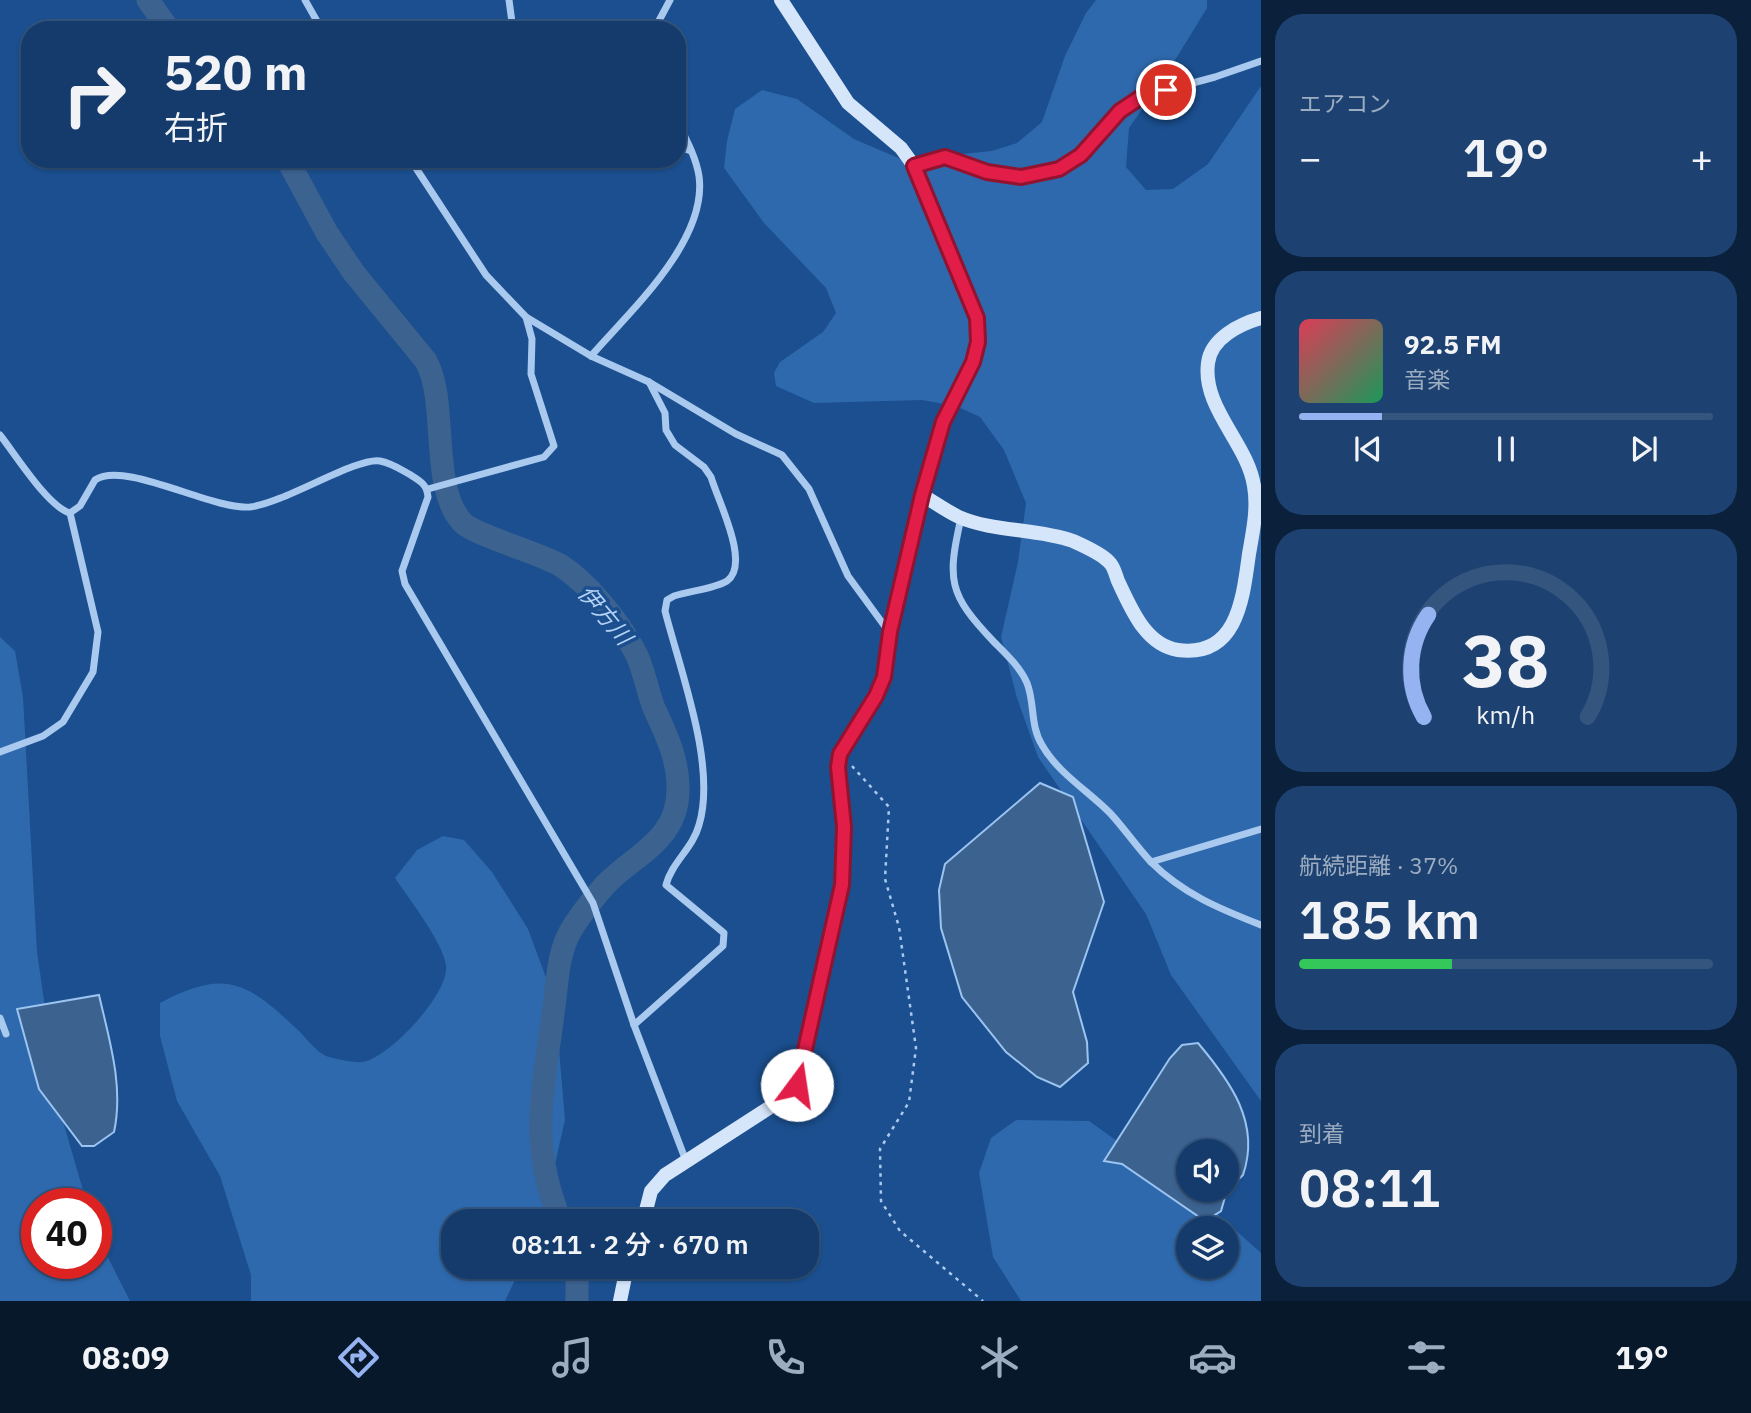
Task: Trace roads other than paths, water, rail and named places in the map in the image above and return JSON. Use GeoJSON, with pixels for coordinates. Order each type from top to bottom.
{"type":"FeatureCollection","features":[{"type":"Feature","properties":{"kind":"street"},"geometry":{"type":"LineString","coordinates":[[305,0],[317,21]]}},
{"type":"Feature","properties":{"kind":"street"},"geometry":{"type":"LineString","coordinates":[[509,0],[512,21]]}},
{"type":"Feature","properties":{"kind":"street"},"geometry":{"type":"LineString","coordinates":[[659,21],[670,0]]}},
{"type":"Feature","properties":{"kind":"street"},"geometry":{"type":"LineString","coordinates":[[647,1209],[652,1191],[665,1175],[789,1095],[797,1085],[842,885],[844,827],[838,767],[840,754],[876,696],[884,677],[890,632],[922,495],[943,422],[973,362],[978,342],[977,318],[914,166],[901,148],[848,103],[781,0]]}},
{"type":"Feature","properties":{"kind":"street"},"geometry":{"type":"LineString","coordinates":[[914,166],[945,157],[987,172],[1021,177],[1059,169],[1081,155],[1120,111],[1141,97],[1215,77],[1261,61]]}},
{"type":"Feature","properties":{"kind":"street"},"geometry":{"type":"LineString","coordinates":[[591,356],[657,279],[688,235],[698,204],[699,176],[686,139]]}},
{"type":"Feature","properties":{"kind":"street"},"geometry":{"type":"LineString","coordinates":[[686,149],[692,151]]}},
{"type":"Feature","properties":{"kind":"street"},"geometry":{"type":"LineString","coordinates":[[416,168],[486,275],[526,317],[591,356],[649,382],[736,434],[782,455],[809,489],[848,576],[890,632]]}},
{"type":"Feature","properties":{"kind":"street"},"geometry":{"type":"LineString","coordinates":[[428,489],[544,457],[554,446],[531,374],[532,339],[526,317]]}},
{"type":"Feature","properties":{"kind":"street"},"geometry":{"type":"LineString","coordinates":[[922,495],[961,518],[1072,541],[1110,562],[1130,607],[1144,629],[1160,645],[1180,650],[1208,647],[1225,636],[1237,619],[1256,511],[1254,483],[1218,407],[1207,376],[1208,360],[1220,341],[1240,324],[1261,318]]}},
{"type":"Feature","properties":{"kind":"street"},"geometry":{"type":"LineString","coordinates":[[634,1025],[710,961],[723,946],[724,933],[666,885],[670,871],[692,843],[700,825],[705,787],[701,751],[664,611],[667,600],[674,596],[727,580],[736,569],[738,555],[712,477],[705,467],[675,445],[666,430],[665,413],[649,382]]}},
{"type":"Feature","properties":{"kind":"street"},"geometry":{"type":"LineString","coordinates":[[0,435],[49,497],[62,511],[70,513],[80,506],[96,480],[118,474],[223,503],[248,507],[275,501],[371,461],[395,466],[422,482],[428,489]]}},
{"type":"Feature","properties":{"kind":"street"},"geometry":{"type":"LineString","coordinates":[[428,489],[421,521],[402,571],[405,584],[593,903],[634,1025],[686,1161]]}},
{"type":"Feature","properties":{"kind":"street"},"geometry":{"type":"LineString","coordinates":[[0,752],[43,736],[63,722],[93,672],[98,632],[70,513]]}},
{"type":"Feature","properties":{"kind":"street"},"geometry":{"type":"LineString","coordinates":[[961,518],[950,563],[956,593],[968,613],[1011,659],[1027,684],[1033,725],[1051,759],[1110,813],[1151,862],[1203,902],[1261,925]]}},
{"type":"Feature","properties":{"kind":"street"},"geometry":{"type":"LineString","coordinates":[[1151,862],[1261,829]]}},
{"type":"Feature","properties":{"kind":"street"},"geometry":{"type":"LineString","coordinates":[[0,1018],[6,1034]]}},
{"type":"Feature","properties":{"kind":"street"},"geometry":{"type":"LineString","coordinates":[[620,1301],[625,1279]]}},
{"type":"Feature","properties":{"kind":"waterway","name":"伊方川"},"geometry":{"type":"LineString","coordinates":[[148,0],[163,21]]}},
{"type":"Feature","properties":{"kind":"waterway","name":"伊方川"},"geometry":{"type":"LineString","coordinates":[[292,168],[327,233],[354,273],[426,361],[437,399],[442,467],[453,508],[470,528],[560,565],[581,581],[601,602],[637,655],[654,708],[674,756],[678,788],[671,821],[653,844],[600,890],[574,926],[562,951],[545,1069],[541,1118],[544,1167],[556,1209]]}},
{"type":"Feature","properties":{"kind":"waterway","name":"伊方川"},"geometry":{"type":"LineString","coordinates":[[577,1279],[577,1301]]}}]}
